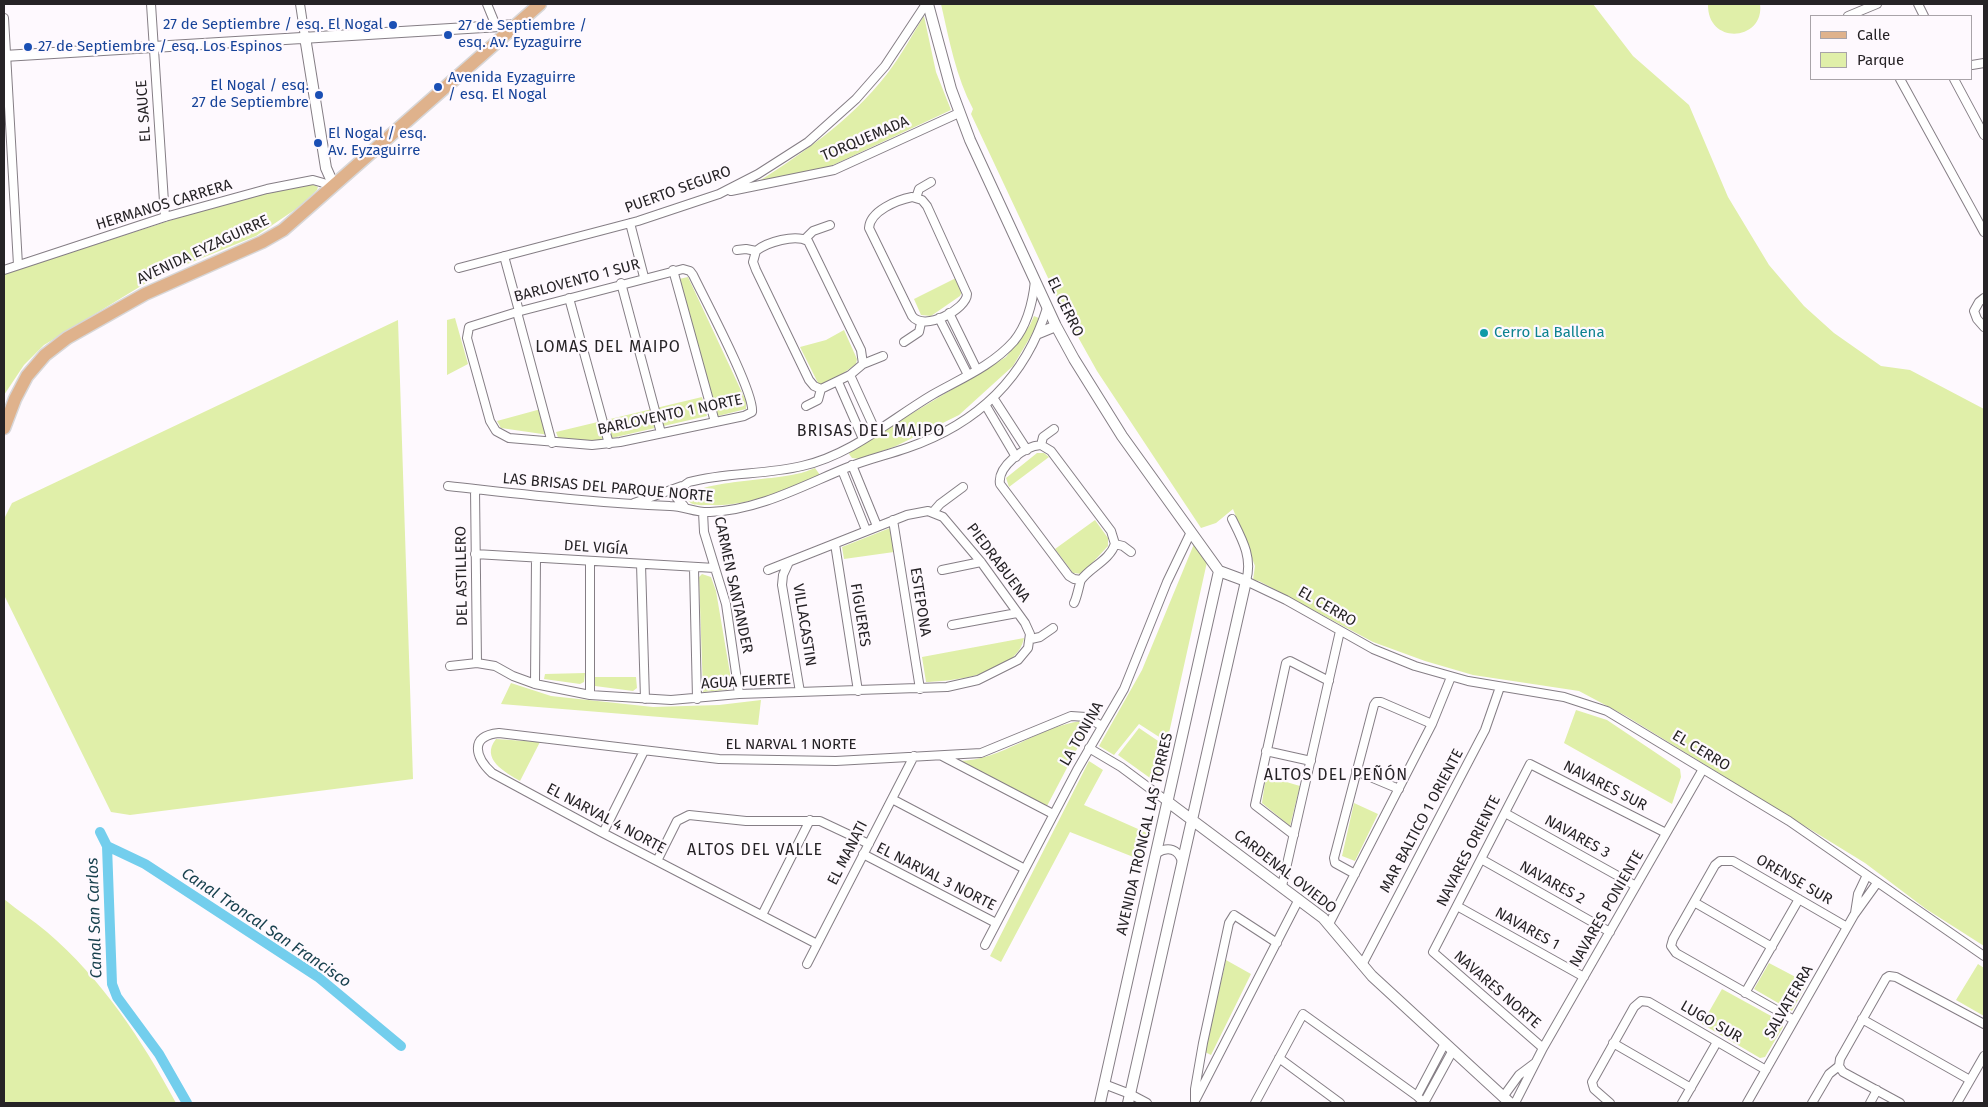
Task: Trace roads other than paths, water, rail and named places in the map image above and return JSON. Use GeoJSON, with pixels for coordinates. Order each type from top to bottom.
{"type":"FeatureCollection","features":[{"type":"Feature","properties":{"kind":"main road","name":"AVENIDA EYZAGUIRRE"},"geometry":{"type":"LineString","coordinates":[[4,428],[15,399],[27,376],[61,342],[145,294],[273,236],[296,221],[540,4]]}},
{"type":"Feature","properties":{"kind":"street","name":"EL SAUCE"},"geometry":{"type":"LineString","coordinates":[[152,4],[165,217]]}},
{"type":"Feature","properties":{"kind":"street"},"geometry":{"type":"LineString","coordinates":[[300,4],[327,173],[334,186]]}},
{"type":"Feature","properties":{"kind":"street"},"geometry":{"type":"LineString","coordinates":[[487,4],[496,26]]}},
{"type":"Feature","properties":{"kind":"street","name":"EL CERRO"},"geometry":{"type":"LineString","coordinates":[[927,4],[959,113],[1056,326],[1105,412],[1219,571],[1246,581],[1286,600],[1340,631],[1394,658],[1451,677],[1564,697],[1607,712],[1789,821],[1984,956]]}},
{"type":"Feature","properties":{"kind":"street","name":"PUERTO SEGURO"},"geometry":{"type":"LineString","coordinates":[[459,268],[630,223],[719,194],[778,162],[832,122],[885,66],[927,4]]}},
{"type":"Feature","properties":{"kind":"street"},"geometry":{"type":"LineString","coordinates":[[1850,15],[1877,4]]}},
{"type":"Feature","properties":{"kind":"street"},"geometry":{"type":"LineString","coordinates":[[4,18],[18,266]]}},
{"type":"Feature","properties":{"kind":"street"},"geometry":{"type":"LineString","coordinates":[[5,55],[517,25]]}},
{"type":"Feature","properties":{"kind":"street"},"geometry":{"type":"LineString","coordinates":[[1901,80],[1984,232]]}},
{"type":"Feature","properties":{"kind":"street"},"geometry":{"type":"LineString","coordinates":[[1955,80],[1984,135]]}},
{"type":"Feature","properties":{"kind":"street","name":"TORQUEMADA"},"geometry":{"type":"LineString","coordinates":[[719,194],[834,170],[959,113]]}},
{"type":"Feature","properties":{"kind":"street","name":"HERMANOS CARRERA"},"geometry":{"type":"LineString","coordinates":[[4,270],[165,217],[267,189],[308,181],[323,181],[334,186]]}},
{"type":"Feature","properties":{"kind":"street"},"geometry":{"type":"LineString","coordinates":[[914,198],[927,206],[964,286],[966,300],[949,313],[931,322],[921,323],[912,316],[871,235],[870,221],[876,213],[914,198],[919,190],[931,182]]}},
{"type":"Feature","properties":{"kind":"street"},"geometry":{"type":"LineString","coordinates":[[630,223],[644,278]]}},
{"type":"Feature","properties":{"kind":"street"},"geometry":{"type":"LineString","coordinates":[[737,250],[756,251],[788,239],[804,239],[812,231],[830,225]]}},
{"type":"Feature","properties":{"kind":"street"},"geometry":{"type":"LineString","coordinates":[[804,239],[813,248],[861,350],[863,364]]}},
{"type":"Feature","properties":{"kind":"street"},"geometry":{"type":"LineString","coordinates":[[756,251],[753,262],[756,270],[808,380],[814,386],[821,389],[838,382],[863,364],[883,356]]}},
{"type":"Feature","properties":{"kind":"street"},"geometry":{"type":"LineString","coordinates":[[504,256],[552,444]]}},
{"type":"Feature","properties":{"kind":"street"},"geometry":{"type":"LineString","coordinates":[[673,270],[714,422]]}},
{"type":"Feature","properties":{"kind":"street","name":"BARLOVENTO 1 SUR"},"geometry":{"type":"LineString","coordinates":[[502,436],[496,431],[490,421],[467,338],[468,329],[471,325],[673,270]]}},
{"type":"Feature","properties":{"kind":"street","name":"BARLOVENTO 1 NORTE"},"geometry":{"type":"LineString","coordinates":[[502,436],[552,444],[609,444],[744,416],[752,409],[750,396],[693,276],[687,270],[673,270]]}},
{"type":"Feature","properties":{"kind":"street"},"geometry":{"type":"LineString","coordinates":[[630,504],[704,479],[802,466],[821,461],[876,432],[930,396],[977,370],[1003,352],[1015,339],[1024,323],[1033,296],[1035,280]]}},
{"type":"Feature","properties":{"kind":"street"},"geometry":{"type":"LineString","coordinates":[[621,284],[661,433]]}},
{"type":"Feature","properties":{"kind":"street"},"geometry":{"type":"LineString","coordinates":[[569,298],[609,444]]}},
{"type":"Feature","properties":{"kind":"street"},"geometry":{"type":"LineString","coordinates":[[1984,298],[1979,302],[1974,311],[1977,319],[1984,327]]}},
{"type":"Feature","properties":{"kind":"street","name":"LAS BRISAS DEL PARQUE NORTE"},"geometry":{"type":"LineString","coordinates":[[448,486],[572,500],[684,506],[703,512],[729,511],[764,502],[852,465],[908,448],[952,429],[986,406],[994,399],[1023,361],[1039,333],[1047,308]]}},
{"type":"Feature","properties":{"kind":"street"},"geometry":{"type":"LineString","coordinates":[[949,313],[977,370]]}},
{"type":"Feature","properties":{"kind":"street"},"geometry":{"type":"LineString","coordinates":[[939,318],[968,375]]}},
{"type":"Feature","properties":{"kind":"street"},"geometry":{"type":"LineString","coordinates":[[904,342],[919,332],[921,323]]}},
{"type":"Feature","properties":{"kind":"street"},"geometry":{"type":"LineString","coordinates":[[1039,333],[1056,326]]}},
{"type":"Feature","properties":{"kind":"street"},"geometry":{"type":"LineString","coordinates":[[850,375],[876,432]]}},
{"type":"Feature","properties":{"kind":"street"},"geometry":{"type":"LineString","coordinates":[[838,382],[863,439]]}},
{"type":"Feature","properties":{"kind":"street"},"geometry":{"type":"LineString","coordinates":[[806,406],[818,400],[821,389]]}},
{"type":"Feature","properties":{"kind":"street"},"geometry":{"type":"LineString","coordinates":[[994,399],[1027,450]]}},
{"type":"Feature","properties":{"kind":"street"},"geometry":{"type":"LineString","coordinates":[[986,406],[1016,457]]}},
{"type":"Feature","properties":{"kind":"street"},"geometry":{"type":"LineString","coordinates":[[1041,445],[1043,438],[1054,428]]}},
{"type":"Feature","properties":{"kind":"street"},"geometry":{"type":"LineString","coordinates":[[1074,603],[1079,593],[1081,580],[1112,551],[1115,544],[1111,531],[1056,459],[1045,446],[1041,445],[1027,450],[1002,469],[999,477],[1002,489],[1069,576],[1081,580]]}},
{"type":"Feature","properties":{"kind":"street"},"geometry":{"type":"LineString","coordinates":[[852,465],[877,526]]}},
{"type":"Feature","properties":{"kind":"street"},"geometry":{"type":"LineString","coordinates":[[842,470],[866,530]]}},
{"type":"Feature","properties":{"kind":"street"},"geometry":{"type":"LineString","coordinates":[[684,485],[679,489],[676,497],[684,506]]}},
{"type":"Feature","properties":{"kind":"street"},"geometry":{"type":"LineString","coordinates":[[768,570],[788,564],[894,520],[922,511],[933,512],[940,504],[963,487]]}},
{"type":"Feature","properties":{"kind":"street","name":"DEL ASTILLERO"},"geometry":{"type":"LineString","coordinates":[[474,489],[476,663]]}},
{"type":"Feature","properties":{"kind":"street","name":"CARMEN SANTANDER"},"geometry":{"type":"LineString","coordinates":[[703,512],[704,532],[726,604],[739,694]]}},
{"type":"Feature","properties":{"kind":"street","name":"PIEDRABUENA"},"geometry":{"type":"LineString","coordinates":[[933,512],[951,524],[981,562],[1018,613],[1028,629],[1031,639]]}},
{"type":"Feature","properties":{"kind":"street"},"geometry":{"type":"LineString","coordinates":[[1129,1098],[1246,581],[1248,564],[1246,548],[1232,519]]}},
{"type":"Feature","properties":{"kind":"street","name":"ESTEPONA"},"geometry":{"type":"LineString","coordinates":[[894,520],[920,689]]}},
{"type":"Feature","properties":{"kind":"street","name":"LA TONINA"},"geometry":{"type":"LineString","coordinates":[[985,945],[1089,748],[1129,678],[1167,582],[1191,532]]}},
{"type":"Feature","properties":{"kind":"street","name":"FIGUERES"},"geometry":{"type":"LineString","coordinates":[[835,544],[858,691]]}},
{"type":"Feature","properties":{"kind":"street"},"geometry":{"type":"LineString","coordinates":[[1115,544],[1123,546],[1131,552]]}},
{"type":"Feature","properties":{"kind":"street","name":"DEL VIGÍA"},"geometry":{"type":"LineString","coordinates":[[475,554],[715,568]]}},
{"type":"Feature","properties":{"kind":"street"},"geometry":{"type":"LineString","coordinates":[[536,558],[536,684]]}},
{"type":"Feature","properties":{"kind":"street"},"geometry":{"type":"LineString","coordinates":[[590,561],[590,695]]}},
{"type":"Feature","properties":{"kind":"street"},"geometry":{"type":"LineString","coordinates":[[942,570],[981,562]]}},
{"type":"Feature","properties":{"kind":"street"},"geometry":{"type":"LineString","coordinates":[[642,564],[645,700]]}},
{"type":"Feature","properties":{"kind":"street","name":"VILLACASTIN"},"geometry":{"type":"LineString","coordinates":[[788,564],[783,575],[782,585],[800,692]]}},
{"type":"Feature","properties":{"kind":"street"},"geometry":{"type":"LineString","coordinates":[[694,568],[697,698]]}},
{"type":"Feature","properties":{"kind":"street","name":"AVENIDA TRONCAL LAS TORRES"},"geometry":{"type":"LineString","coordinates":[[1100,1103],[1219,571]]}},
{"type":"Feature","properties":{"kind":"street"},"geometry":{"type":"LineString","coordinates":[[952,624],[1018,613]]}},
{"type":"Feature","properties":{"kind":"street"},"geometry":{"type":"LineString","coordinates":[[1031,639],[1040,637],[1053,628]]}},
{"type":"Feature","properties":{"kind":"street"},"geometry":{"type":"LineString","coordinates":[[1282,886],[1340,631]]}},
{"type":"Feature","properties":{"kind":"street","name":"AGUA FUERTE"},"geometry":{"type":"LineString","coordinates":[[450,666],[476,663],[495,666],[513,676],[536,684],[590,695],[645,700],[739,694],[920,689],[957,686],[992,675],[1022,657],[1031,639]]}},
{"type":"Feature","properties":{"kind":"street"},"geometry":{"type":"LineString","coordinates":[[1294,835],[1255,805],[1266,751],[1288,661],[1329,681]]}},
{"type":"Feature","properties":{"kind":"street"},"geometry":{"type":"LineString","coordinates":[[1329,924],[1432,724],[1451,677]]}},
{"type":"Feature","properties":{"kind":"street","name":"MAR BALTICO 1 ORIENTE"},"geometry":{"type":"LineString","coordinates":[[1362,965],[1485,730],[1500,687]]}},
{"type":"Feature","properties":{"kind":"street"},"geometry":{"type":"LineString","coordinates":[[1354,874],[1334,861],[1356,771],[1376,702],[1381,702],[1432,724]]}},
{"type":"Feature","properties":{"kind":"street","name":"EL NARVAL 1 NORTE"},"geometry":{"type":"LineString","coordinates":[[478,745],[481,738],[488,734],[499,733],[644,751],[719,758],[786,761],[981,752],[1071,716],[1086,718],[1102,726]]}},
{"type":"Feature","properties":{"kind":"street","name":"EL NARVAL 4 NORTE"},"geometry":{"type":"LineString","coordinates":[[478,745],[482,763],[492,773],[603,834],[817,944]]}},
{"type":"Feature","properties":{"kind":"street","name":"CARDENAL OVIEDO"},"geometry":{"type":"LineString","coordinates":[[1089,748],[1121,767],[1282,886],[1329,924],[1362,965],[1506,1100]]}},
{"type":"Feature","properties":{"kind":"street"},"geometry":{"type":"LineString","coordinates":[[603,834],[644,751]]}},
{"type":"Feature","properties":{"kind":"street"},"geometry":{"type":"LineString","coordinates":[[1266,751],[1311,761]]}},
{"type":"Feature","properties":{"kind":"street"},"geometry":{"type":"LineString","coordinates":[[940,755],[1054,814]]}},
{"type":"Feature","properties":{"kind":"street","name":"EL MANATI"},"geometry":{"type":"LineString","coordinates":[[807,964],[914,756]]}},
{"type":"Feature","properties":{"kind":"street","name":"NAVARES ORIENTE"},"geometry":{"type":"LineString","coordinates":[[1433,952],[1530,764]]}},
{"type":"Feature","properties":{"kind":"street","name":"NAVARES SUR"},"geometry":{"type":"LineString","coordinates":[[1530,764],[1666,833]]}},
{"type":"Feature","properties":{"kind":"street","name":"NAVARES PONIENTE"},"geometry":{"type":"LineString","coordinates":[[1515,1103],[1543,1048],[1703,769]]}},
{"type":"Feature","properties":{"kind":"street"},"geometry":{"type":"LineString","coordinates":[[1356,771],[1398,789]]}},
{"type":"Feature","properties":{"kind":"street"},"geometry":{"type":"LineString","coordinates":[[892,799],[1025,869]]}},
{"type":"Feature","properties":{"kind":"street","name":"NAVARES 3"},"geometry":{"type":"LineString","coordinates":[[1505,813],[1636,886]]}},
{"type":"Feature","properties":{"kind":"street"},"geometry":{"type":"LineString","coordinates":[[657,861],[677,821],[686,816],[746,821],[810,820],[828,823],[868,844]]}},
{"type":"Feature","properties":{"kind":"street"},"geometry":{"type":"LineString","coordinates":[[762,915],[810,820]]}},
{"type":"Feature","properties":{"kind":"street"},"geometry":{"type":"LineString","coordinates":[[1157,853],[1164,849],[1172,849],[1178,854],[1182,864]]}},
{"type":"Feature","properties":{"kind":"street","name":"EL NARVAL 3 NORTE"},"geometry":{"type":"LineString","coordinates":[[863,854],[996,923]]}},
{"type":"Feature","properties":{"kind":"street","name":"NAVARES 2"},"geometry":{"type":"LineString","coordinates":[[1481,859],[1610,932]]}},
{"type":"Feature","properties":{"kind":"street","name":"ORENSE SUR"},"geometry":{"type":"LineString","coordinates":[[1694,902],[1715,866],[1725,860],[1733,861],[1847,927]]}},
{"type":"Feature","properties":{"kind":"street","name":"SALVATERRA"},"geometry":{"type":"LineString","coordinates":[[1854,915],[1858,894],[1867,875]]}},
{"type":"Feature","properties":{"kind":"street","name":"SALVATERRA"},"geometry":{"type":"LineString","coordinates":[[1747,1103],[1854,915],[1877,882]]}},
{"type":"Feature","properties":{"kind":"street"},"geometry":{"type":"LineString","coordinates":[[1195,1102],[1299,899]]}},
{"type":"Feature","properties":{"kind":"street"},"geometry":{"type":"LineString","coordinates":[[1745,993],[1799,899]]}},
{"type":"Feature","properties":{"kind":"street"},"geometry":{"type":"LineString","coordinates":[[1772,947],[1694,902],[1671,946],[1676,953],[1794,1020]]}},
{"type":"Feature","properties":{"kind":"street","name":"NAVARES 1"},"geometry":{"type":"LineString","coordinates":[[1457,906],[1584,976]]}},
{"type":"Feature","properties":{"kind":"street"},"geometry":{"type":"LineString","coordinates":[[1195,1102],[1195,1089],[1203,1043],[1229,923],[1234,915],[1276,943]]}},
{"type":"Feature","properties":{"kind":"street","name":"NAVARES NORTE"},"geometry":{"type":"LineString","coordinates":[[1433,952],[1543,1048]]}},
{"type":"Feature","properties":{"kind":"street"},"geometry":{"type":"LineString","coordinates":[[1812,1103],[1829,1074],[1839,1066],[1840,1059],[1862,1019],[1889,976],[1896,977],[1984,1024]]}},
{"type":"Feature","properties":{"kind":"street","name":"LUGO SUR"},"geometry":{"type":"LineString","coordinates":[[1613,1043],[1634,1007],[1641,1001],[1650,1002],[1766,1070]]}},
{"type":"Feature","properties":{"kind":"street"},"geometry":{"type":"LineString","coordinates":[[1255,1103],[1303,1014],[1424,1103],[1449,1047]]}},
{"type":"Feature","properties":{"kind":"street"},"geometry":{"type":"LineString","coordinates":[[1862,1019],[1970,1080]]}},
{"type":"Feature","properties":{"kind":"street"},"geometry":{"type":"LineString","coordinates":[[1682,1103],[1717,1042]]}},
{"type":"Feature","properties":{"kind":"street"},"geometry":{"type":"LineString","coordinates":[[1610,1103],[1593,1086],[1593,1078],[1613,1043],[1691,1088]]}},
{"type":"Feature","properties":{"kind":"street"},"geometry":{"type":"LineString","coordinates":[[1417,1096],[1449,1047]]}},
{"type":"Feature","properties":{"kind":"street"},"geometry":{"type":"LineString","coordinates":[[1957,1103],[1984,1056]]}},
{"type":"Feature","properties":{"kind":"street"},"geometry":{"type":"LineString","coordinates":[[1279,1058],[1340,1103]]}},
{"type":"Feature","properties":{"kind":"street","name":"NAVARES PONIENTE"},"geometry":{"type":"LineString","coordinates":[[1506,1100],[1519,1075],[1536,1062]]}},
{"type":"Feature","properties":{"kind":"street"},"geometry":{"type":"LineString","coordinates":[[1839,1066],[1844,1072],[1900,1103]]}},
{"type":"Feature","properties":{"kind":"street"},"geometry":{"type":"LineString","coordinates":[[1104,1084],[1129,1098],[1147,1103]]}},
{"type":"Feature","properties":{"kind":"street"},"geometry":{"type":"LineString","coordinates":[[1870,1103],[1877,1090]]}},
{"type":"Feature","properties":{"kind":"waterway","name":"Canal San Carlos"},"geometry":{"type":"LineString","coordinates":[[100,832],[107,846],[112,984],[117,997],[159,1054],[187,1103]]}},
{"type":"Feature","properties":{"kind":"waterway","name":"Canal Troncal San Francisco"},"geometry":{"type":"LineString","coordinates":[[107,846],[145,864],[318,977],[401,1046]]}},
{"type":"Feature","properties":{"kind":"place","name":"27 de Septiembre / esq. El Nogal"},"geometry":{"type":"Point","coordinates":[393,25]}},
{"type":"Feature","properties":{"kind":"place","name":"27 de Septiembre / esq. Av. Eyzaguirre"},"geometry":{"type":"Point","coordinates":[448,35]}},
{"type":"Feature","properties":{"kind":"place","name":"27 de Septiembre / esq. Los Espinos"},"geometry":{"type":"Point","coordinates":[28,47]}},
{"type":"Feature","properties":{"kind":"place","name":"Avenida Eyzaguirre / esq. El Nogal"},"geometry":{"type":"Point","coordinates":[438,87]}},
{"type":"Feature","properties":{"kind":"place","name":"El Nogal / esq. 27 de Septiembre"},"geometry":{"type":"Point","coordinates":[319,95]}},
{"type":"Feature","properties":{"kind":"place","name":"El Nogal / esq. Av. Eyzaguirre"},"geometry":{"type":"Point","coordinates":[318,143]}},
{"type":"Feature","properties":{"kind":"place","name":"Cerro La Ballena"},"geometry":{"type":"Point","coordinates":[1484,333]}},
{"type":"Feature","properties":{"kind":"district","name":"LOMAS DEL MAIPO"},"geometry":{"type":"Point","coordinates":[608,348]}},
{"type":"Feature","properties":{"kind":"district","name":"BRISAS DEL MAIPO"},"geometry":{"type":"Point","coordinates":[871,432]}},
{"type":"Feature","properties":{"kind":"district","name":"ALTOS DEL PEÑÓN"},"geometry":{"type":"Point","coordinates":[1336,776]}},
{"type":"Feature","properties":{"kind":"district","name":"ALTOS DEL VALLE"},"geometry":{"type":"Point","coordinates":[755,851]}}]}
